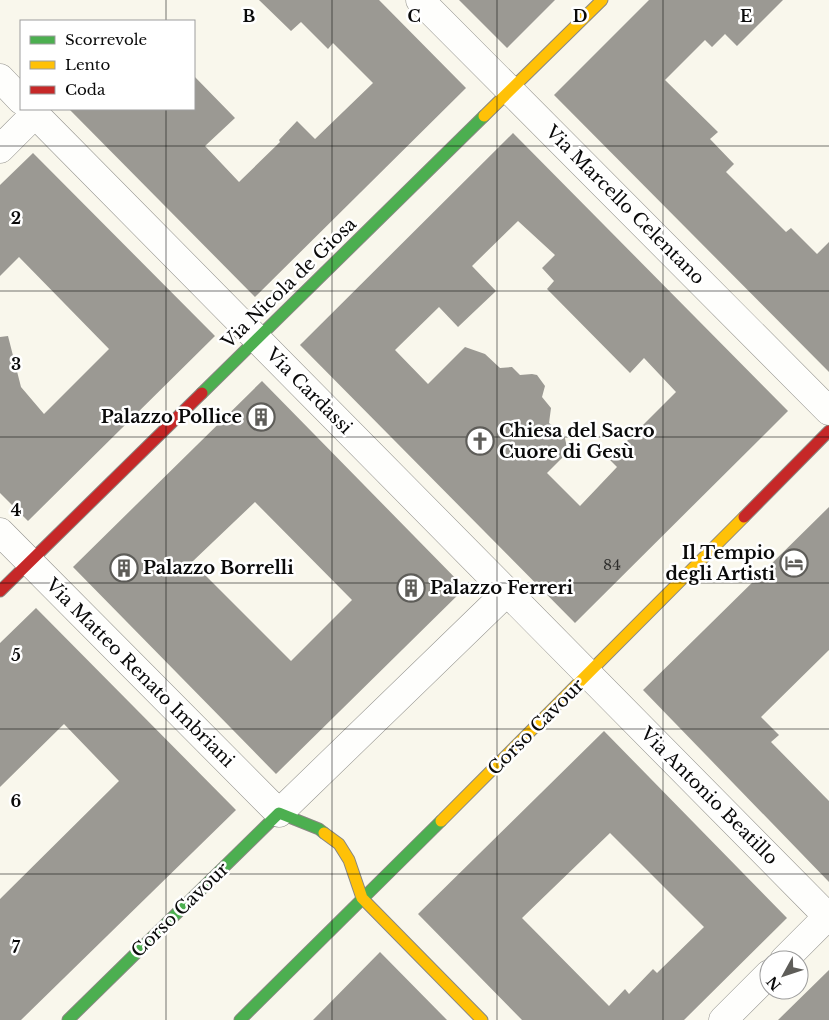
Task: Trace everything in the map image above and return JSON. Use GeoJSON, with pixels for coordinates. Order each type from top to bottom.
{"type":"FeatureCollection","features":[{"type":"Feature","properties":{"kind":"main road","name":"Via Nicola de Giosa"},"geometry":{"type":"LineString","coordinates":[[0,591],[602,0]]}},
{"type":"Feature","properties":{"kind":"main road","name":"Corso Cavour"},"geometry":{"type":"LineString","coordinates":[[240,1020],[589,674],[829,431]]}},
{"type":"Feature","properties":{"kind":"main road","name":"Corso Cavour"},"geometry":{"type":"LineString","coordinates":[[68,1020],[279,813]]}},
{"type":"Feature","properties":{"kind":"main road"},"geometry":{"type":"LineString","coordinates":[[279,813],[319,829],[339,844],[349,860],[362,898],[482,1020]]}},
{"type":"Feature","properties":{"kind":"street","name":"Via Marcello Celentano"},"geometry":{"type":"LineString","coordinates":[[420,0],[829,411]]}},
{"type":"Feature","properties":{"kind":"street","name":"Via Cardassi"},"geometry":{"type":"LineString","coordinates":[[0,78],[20,99]]}},
{"type":"Feature","properties":{"kind":"street"},"geometry":{"type":"LineString","coordinates":[[0,149],[28,110]]}},
{"type":"Feature","properties":{"kind":"street","name":"Via Cardassi"},"geometry":{"type":"LineString","coordinates":[[31,110],[589,674]]}},
{"type":"Feature","properties":{"kind":"street","name":"Via Matteo Renato Imbriani"},"geometry":{"type":"LineString","coordinates":[[0,532],[279,813]]}},
{"type":"Feature","properties":{"kind":"street","name":"Corso Cavour"},"geometry":{"type":"LineString","coordinates":[[279,813],[507,592]]}},
{"type":"Feature","properties":{"kind":"street","name":"Via Antonio Beatillo"},"geometry":{"type":"LineString","coordinates":[[589,674],[829,916]]}},
{"type":"Feature","properties":{"kind":"street"},"geometry":{"type":"LineString","coordinates":[[794,950],[829,916]]}},
{"type":"Feature","properties":{"kind":"street"},"geometry":{"type":"LineString","coordinates":[[723,1020],[759,984]]}},
{"type":"Feature","properties":{"kind":"building"},"geometry":{"type":"Polygon","coordinates":[[[259,0],[379,0],[466,88],[255,297],[70,110],[195,110],[195,77],[235,118],[205,146],[239,182],[280,142],[279,140],[297,121],[315,139],[373,83],[333,43],[328,49],[301,22],[291,31],[259,0]]]}},
{"type":"Feature","properties":{"kind":"building"},"geometry":{"type":"Polygon","coordinates":[[[459,0],[555,0],[507,48],[459,0]]]}},
{"type":"Feature","properties":{"kind":"building"},"geometry":{"type":"Polygon","coordinates":[[[649,0],[783,0],[737,46],[725,34],[712,47],[705,40],[665,80],[718,132],[710,139],[734,164],[726,172],[786,232],[791,228],[817,254],[829,242],[829,372],[554,95],[649,0]]]}},
{"type":"Feature","properties":{"kind":"building"},"geometry":{"type":"Polygon","coordinates":[[[513,133],[788,411],[575,623],[300,345],[513,133]],[[518,221],[472,266],[496,291],[458,327],[439,307],[395,350],[428,384],[465,347],[485,354],[500,368],[512,367],[520,375],[537,375],[545,386],[542,397],[551,408],[549,423],[564,434],[568,452],[547,473],[580,506],[617,467],[609,459],[676,392],[644,358],[630,373],[547,289],[554,281],[542,268],[555,255],[518,221]]]}},
{"type":"Feature","properties":{"kind":"building"},"geometry":{"type":"Polygon","coordinates":[[[33,153],[215,336],[28,521],[0,493],[0,337],[8,336],[21,387],[44,414],[109,349],[19,257],[0,276],[0,185],[33,153]]]}},
{"type":"Feature","properties":{"kind":"building"},"geometry":{"type":"Polygon","coordinates":[[[262,381],[465,588],[276,774],[73,567],[262,381]],[[255,502],[192,562],[291,661],[352,600],[255,502]]]}},
{"type":"Feature","properties":{"kind":"building"},"geometry":{"type":"Polygon","coordinates":[[[829,507],[829,650],[761,717],[779,735],[771,742],[829,801],[829,882],[643,690],[829,507]]]}},
{"type":"Feature","properties":{"kind":"building"},"geometry":{"type":"Polygon","coordinates":[[[36,608],[236,810],[21,1020],[0,1020],[0,899],[119,781],[64,724],[0,787],[0,643],[36,608]]]}},
{"type":"Feature","properties":{"kind":"building"},"geometry":{"type":"Polygon","coordinates":[[[604,731],[787,918],[684,1020],[522,1020],[418,914],[604,731]],[[610,833],[522,918],[609,1006],[625,989],[629,994],[653,969],[657,973],[704,927],[610,833]]]}},
{"type":"Feature","properties":{"kind":"building"},"geometry":{"type":"Polygon","coordinates":[[[380,952],[447,1020],[313,1020],[380,952]]]}},
{"type":"Feature","properties":{"kind":"building"},"geometry":{"type":"Polygon","coordinates":[[[829,970],[829,1020],[778,1020],[798,1000],[809,1000],[809,990],[829,970]]]}},
{"type":"Feature","properties":{"kind":"traffic: fast"},"geometry":{"type":"LineString","coordinates":[[202,393],[484,116]]}},
{"type":"Feature","properties":{"kind":"traffic: fast"},"geometry":{"type":"LineString","coordinates":[[68,1020],[279,813],[319,829],[324,833]]}},
{"type":"Feature","properties":{"kind":"traffic: fast"},"geometry":{"type":"LineString","coordinates":[[240,1020],[441,821]]}},
{"type":"Feature","properties":{"kind":"traffic: slow"},"geometry":{"type":"LineString","coordinates":[[484,116],[602,0]]}},
{"type":"Feature","properties":{"kind":"traffic: slow"},"geometry":{"type":"LineString","coordinates":[[441,821],[744,517]]}},
{"type":"Feature","properties":{"kind":"traffic: slow"},"geometry":{"type":"LineString","coordinates":[[324,833],[339,844],[349,860],[362,898],[482,1020]]}},
{"type":"Feature","properties":{"kind":"traffic: jam"},"geometry":{"type":"LineString","coordinates":[[0,591],[202,393]]}},
{"type":"Feature","properties":{"kind":"traffic: jam"},"geometry":{"type":"LineString","coordinates":[[744,517],[829,431]]}},
{"type":"Feature","properties":{"kind":"place","name":"Palazzo Pollice"},"geometry":{"type":"Point","coordinates":[261,417]}},
{"type":"Feature","properties":{"kind":"place","name":"Chiesa del Sacro Cuore di Gesù"},"geometry":{"type":"Point","coordinates":[480,441]}},
{"type":"Feature","properties":{"kind":"place","name":"Il Tempio degli Artisti"},"geometry":{"type":"Point","coordinates":[794,563]}},
{"type":"Feature","properties":{"kind":"place","name":"Palazzo Borrelli"},"geometry":{"type":"Point","coordinates":[124,568]}},
{"type":"Feature","properties":{"kind":"place","name":"Palazzo Ferreri"},"geometry":{"type":"Point","coordinates":[411,588]}}]}
